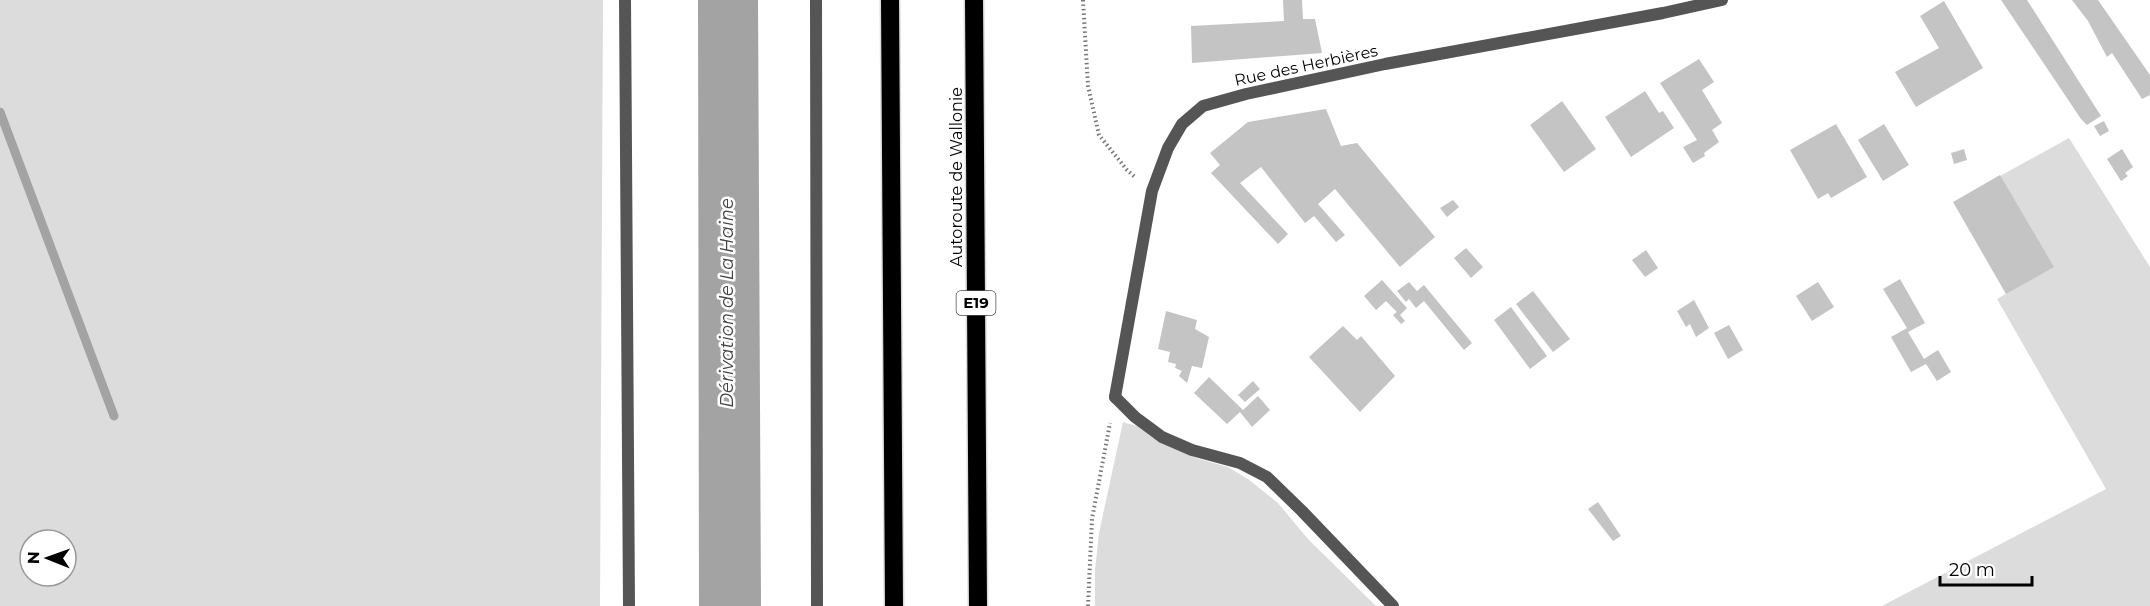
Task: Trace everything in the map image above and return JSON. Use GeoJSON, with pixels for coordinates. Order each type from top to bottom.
{"type":"FeatureCollection","features":[{"type":"Feature","properties":{"kind":"highway"},"geometry":{"type":"LineString","coordinates":[[890,0],[894,606]]}},
{"type":"Feature","properties":{"kind":"highway","name":"Autoroute de Wallonie"},"geometry":{"type":"LineString","coordinates":[[974,0],[978,606]]}},
{"type":"Feature","properties":{"kind":"street"},"geometry":{"type":"LineString","coordinates":[[625,0],[629,606]]}},
{"type":"Feature","properties":{"kind":"street"},"geometry":{"type":"LineString","coordinates":[[816,0],[817,606]]}},
{"type":"Feature","properties":{"kind":"street","name":"Rue des Herbières"},"geometry":{"type":"LineString","coordinates":[[1115,397],[1152,191],[1168,148],[1182,124],[1203,106],[1246,94],[1385,64],[1722,0]]}},
{"type":"Feature","properties":{"kind":"street"},"geometry":{"type":"LineString","coordinates":[[1115,397],[1135,417],[1162,437],[1192,450],[1240,463],[1267,477],[1393,606]]}},
{"type":"Feature","properties":{"kind":"path"},"geometry":{"type":"LineString","coordinates":[[1083,0],[1088,86],[1099,135],[1127,170],[1152,191]]}},
{"type":"Feature","properties":{"kind":"path"},"geometry":{"type":"LineString","coordinates":[[1088,606],[1092,519],[1115,397]]}},
{"type":"Feature","properties":{"kind":"shaded area"},"geometry":{"type":"Polygon","coordinates":[[[0,0],[603,0],[600,606],[0,606],[0,0]]]}},
{"type":"Feature","properties":{"kind":"shaded area"},"geometry":{"type":"Polygon","coordinates":[[[2069,138],[2150,267],[2150,606],[1882,606],[2106,489],[1997,299],[2052,267],[2000,176],[2069,138]]]}},
{"type":"Feature","properties":{"kind":"shaded area"},"geometry":{"type":"Polygon","coordinates":[[[1123,422],[1137,426],[1153,438],[1196,458],[1228,467],[1248,479],[1278,503],[1308,539],[1376,606],[1095,606],[1095,570],[1099,533],[1123,422]]]}},
{"type":"Feature","properties":{"kind":"water","name":"Dérivation de La Haine"},"geometry":{"type":"Polygon","coordinates":[[[698,0],[758,0],[761,606],[699,606],[698,0]]]}},
{"type":"Feature","properties":{"kind":"building"},"geometry":{"type":"Polygon","coordinates":[[[1283,0],[1302,0],[1303,19],[1315,19],[1322,53],[1192,63],[1191,26],[1284,21],[1283,0]]]}},
{"type":"Feature","properties":{"kind":"building"},"geometry":{"type":"Polygon","coordinates":[[[2001,0],[2027,0],[2101,116],[2087,125],[2081,119],[2001,0]]]}},
{"type":"Feature","properties":{"kind":"building"},"geometry":{"type":"Polygon","coordinates":[[[2072,0],[2098,0],[2150,75],[2150,95],[2142,99],[2112,53],[2107,57],[2088,21],[2072,0]]]}},
{"type":"Feature","properties":{"kind":"building"},"geometry":{"type":"Polygon","coordinates":[[[1944,1],[1983,68],[1916,107],[1895,72],[1939,48],[1920,16],[1944,1]]]}},
{"type":"Feature","properties":{"kind":"building"},"geometry":{"type":"Polygon","coordinates":[[[1699,59],[1714,82],[1702,90],[1722,123],[1712,130],[1719,142],[1704,153],[1705,156],[1693,163],[1683,147],[1697,140],[1660,83],[1699,59]]]}},
{"type":"Feature","properties":{"kind":"building"},"geometry":{"type":"Polygon","coordinates":[[[1645,91],[1659,113],[1663,111],[1674,128],[1631,157],[1605,117],[1645,91]]]}},
{"type":"Feature","properties":{"kind":"building"},"geometry":{"type":"Polygon","coordinates":[[[1562,101],[1596,149],[1564,172],[1530,125],[1562,101]]]}},
{"type":"Feature","properties":{"kind":"building"},"geometry":{"type":"Polygon","coordinates":[[[1326,109],[1341,146],[1357,143],[1435,237],[1400,267],[1335,189],[1318,204],[1345,235],[1336,242],[1314,216],[1305,223],[1261,167],[1240,183],[1288,234],[1278,244],[1211,173],[1220,165],[1210,153],[1248,122],[1326,109]]]}},
{"type":"Feature","properties":{"kind":"building"},"geometry":{"type":"Polygon","coordinates":[[[2104,121],[2109,131],[2100,136],[2094,126],[2104,121]]]}},
{"type":"Feature","properties":{"kind":"building"},"geometry":{"type":"Polygon","coordinates":[[[1836,124],[1867,177],[1831,198],[1828,193],[1818,199],[1790,150],[1836,124]]]}},
{"type":"Feature","properties":{"kind":"building"},"geometry":{"type":"Polygon","coordinates":[[[1884,124],[1909,165],[1883,181],[1858,140],[1884,124]]]}},
{"type":"Feature","properties":{"kind":"building"},"geometry":{"type":"Polygon","coordinates":[[[1964,149],[1967,160],[1954,164],[1951,153],[1964,149]]]}},
{"type":"Feature","properties":{"kind":"building"},"geometry":{"type":"Polygon","coordinates":[[[2122,149],[2133,167],[2125,173],[2128,176],[2121,181],[2107,159],[2122,149]]]}},
{"type":"Feature","properties":{"kind":"building"},"geometry":{"type":"Polygon","coordinates":[[[2000,175],[2054,267],[2006,294],[1953,202],[2000,175]]]}},
{"type":"Feature","properties":{"kind":"building"},"geometry":{"type":"Polygon","coordinates":[[[1453,200],[1459,207],[1447,217],[1440,208],[1453,200]]]}},
{"type":"Feature","properties":{"kind":"building"},"geometry":{"type":"Polygon","coordinates":[[[1466,248],[1483,267],[1471,278],[1454,258],[1466,248]]]}},
{"type":"Feature","properties":{"kind":"building"},"geometry":{"type":"Polygon","coordinates":[[[1646,250],[1658,268],[1645,277],[1632,260],[1646,250]]]}},
{"type":"Feature","properties":{"kind":"building"},"geometry":{"type":"Polygon","coordinates":[[[1900,279],[1925,323],[1908,332],[1924,359],[1938,350],[1951,372],[1937,381],[1926,364],[1911,372],[1891,337],[1907,328],[1883,289],[1900,279]]]}},
{"type":"Feature","properties":{"kind":"building"},"geometry":{"type":"Polygon","coordinates":[[[1382,280],[1407,308],[1400,315],[1405,321],[1401,324],[1393,315],[1397,312],[1386,301],[1376,310],[1364,296],[1382,280]]]}},
{"type":"Feature","properties":{"kind":"building"},"geometry":{"type":"Polygon","coordinates":[[[1409,282],[1417,291],[1424,285],[1472,343],[1464,350],[1424,301],[1416,308],[1409,299],[1406,302],[1397,291],[1409,282]]]}},
{"type":"Feature","properties":{"kind":"building"},"geometry":{"type":"Polygon","coordinates":[[[1818,282],[1834,307],[1812,321],[1796,296],[1818,282]]]}},
{"type":"Feature","properties":{"kind":"building"},"geometry":{"type":"Polygon","coordinates":[[[1533,291],[1570,339],[1553,352],[1516,304],[1533,291]]]}},
{"type":"Feature","properties":{"kind":"building"},"geometry":{"type":"Polygon","coordinates":[[[1694,300],[1709,328],[1696,337],[1690,324],[1686,327],[1677,311],[1694,300]]]}},
{"type":"Feature","properties":{"kind":"building"},"geometry":{"type":"Polygon","coordinates":[[[1511,307],[1547,356],[1530,369],[1494,320],[1511,307]]]}},
{"type":"Feature","properties":{"kind":"building"},"geometry":{"type":"Polygon","coordinates":[[[1166,311],[1197,320],[1195,329],[1209,337],[1202,368],[1192,366],[1187,383],[1179,376],[1182,371],[1175,368],[1176,364],[1168,362],[1170,352],[1158,349],[1166,311]]]}},
{"type":"Feature","properties":{"kind":"building"},"geometry":{"type":"Polygon","coordinates":[[[1729,325],[1743,350],[1728,359],[1714,333],[1729,325]]]}},
{"type":"Feature","properties":{"kind":"building"},"geometry":{"type":"Polygon","coordinates":[[[1343,326],[1357,340],[1361,336],[1395,376],[1360,412],[1309,357],[1343,326]]]}},
{"type":"Feature","properties":{"kind":"building"},"geometry":{"type":"Polygon","coordinates":[[[1209,377],[1243,410],[1258,396],[1270,410],[1252,427],[1240,412],[1227,424],[1194,393],[1209,377]]]}},
{"type":"Feature","properties":{"kind":"building"},"geometry":{"type":"Polygon","coordinates":[[[1253,381],[1260,389],[1245,402],[1238,395],[1253,381]]]}},
{"type":"Feature","properties":{"kind":"building"},"geometry":{"type":"Polygon","coordinates":[[[1598,502],[1621,536],[1613,541],[1588,509],[1598,502]]]}},
{"type":"Feature","properties":{"kind":"waterway"},"geometry":{"type":"LineString","coordinates":[[0,112],[114,416]]}}]}
